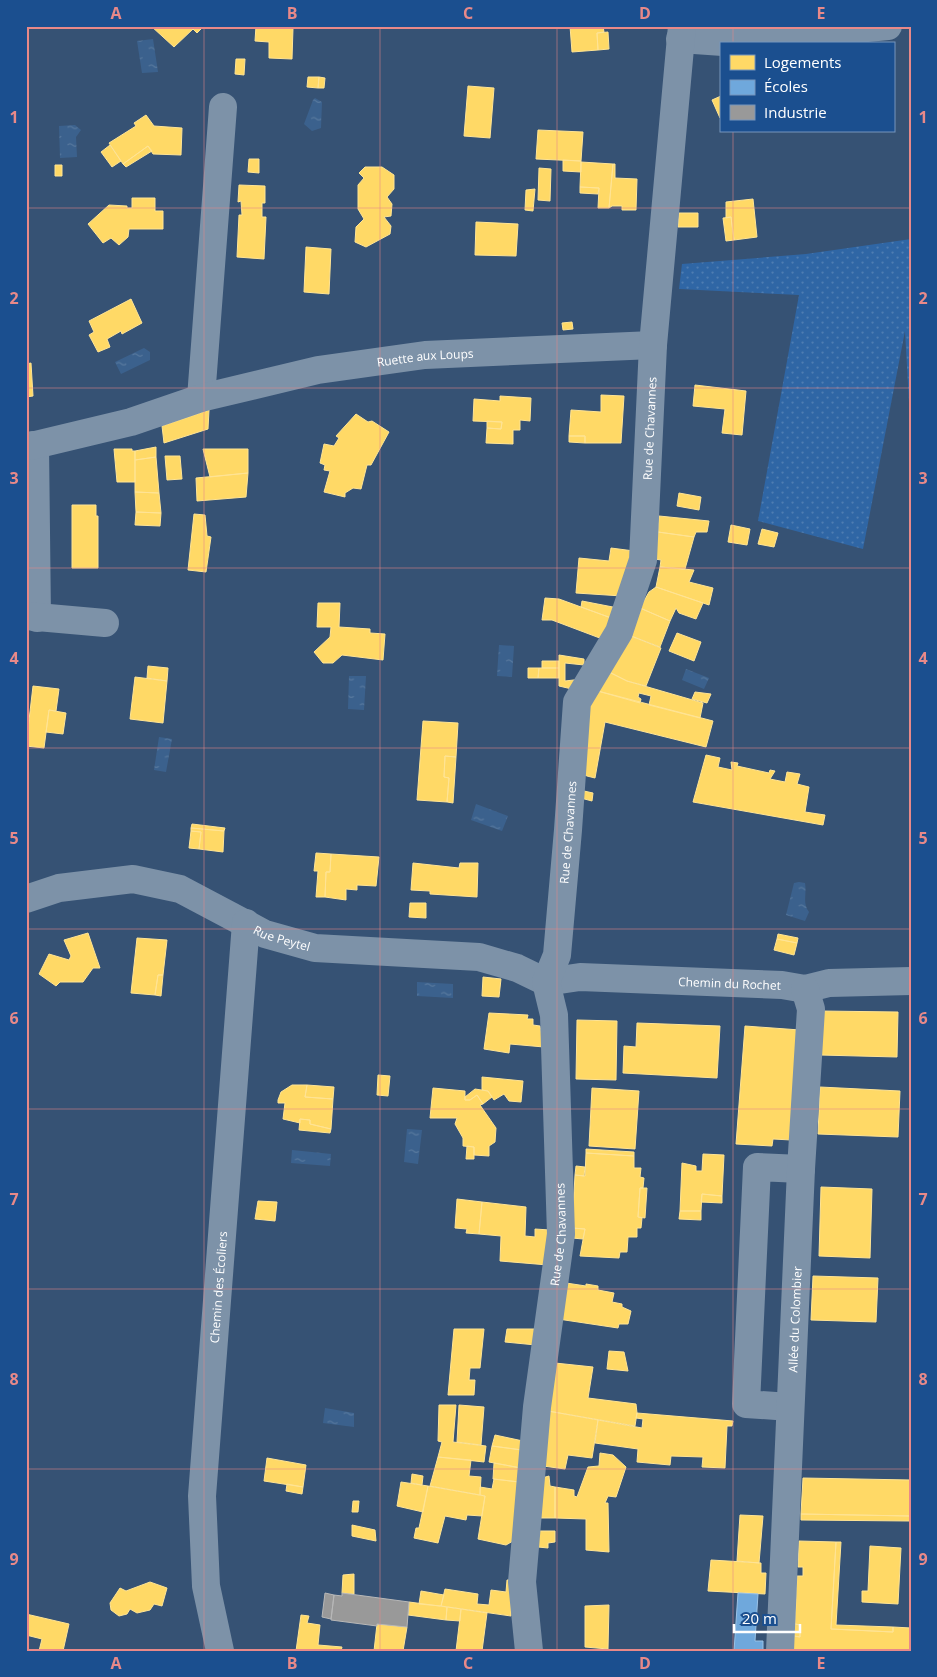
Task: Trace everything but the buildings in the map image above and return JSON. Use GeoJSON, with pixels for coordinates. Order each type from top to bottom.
{"type":"FeatureCollection","features":[{"type":"Feature","properties":{"kind":"street"},"geometry":{"type":"LineString","coordinates":[[681,33],[723,42],[888,26]]}},
{"type":"Feature","properties":{"kind":"street","name":"Rue de Chavannes"},"geometry":{"type":"LineString","coordinates":[[529,1651],[522,1582],[537,1407],[561,1234],[554,1015],[546,982],[557,955],[577,702],[619,632],[643,560],[653,345],[681,33]]}},
{"type":"Feature","properties":{"kind":"street"},"geometry":{"type":"LineString","coordinates":[[201,398],[223,107]]}},
{"type":"Feature","properties":{"kind":"street","name":"Ruette aux Loups"},"geometry":{"type":"LineString","coordinates":[[105,624],[32,617],[31,446],[131,422],[201,398],[318,370],[425,355],[653,345]]}},
{"type":"Feature","properties":{"kind":"street","name":"Rue Peytel"},"geometry":{"type":"LineString","coordinates":[[26,899],[59,888],[133,879],[180,889],[265,934],[316,948],[479,957],[517,968],[546,982]]}},
{"type":"Feature","properties":{"kind":"street","name":"Chemin des Écoliers"},"geometry":{"type":"LineString","coordinates":[[220,1651],[206,1586],[202,1496],[246,923]]}},
{"type":"Feature","properties":{"kind":"street","name":"Chemin du Rochet"},"geometry":{"type":"LineString","coordinates":[[546,982],[580,976],[782,985],[805,989],[829,983],[911,980]]}},
{"type":"Feature","properties":{"kind":"street","name":"Allée du Colombier"},"geometry":{"type":"LineString","coordinates":[[780,1651],[790,1407],[811,1010],[805,989]]}},
{"type":"Feature","properties":{"kind":"street"},"geometry":{"type":"LineString","coordinates":[[790,1407],[746,1404],[757,1167],[802,1169]]}},
{"type":"Feature","properties":{"kind":"shaded area"},"geometry":{"type":"Polygon","coordinates":[[[911,239],[911,438],[905,331],[863,549],[758,521],[799,295],[679,289],[682,264],[806,254],[911,239]]]}},
{"type":"Feature","properties":{"kind":"water"},"geometry":{"type":"Polygon","coordinates":[[[153,39],[158,72],[142,73],[137,41],[153,39]]]}},
{"type":"Feature","properties":{"kind":"water"},"geometry":{"type":"Polygon","coordinates":[[[315,98],[322,102],[321,128],[312,131],[304,124],[315,98]]]}},
{"type":"Feature","properties":{"kind":"water"},"geometry":{"type":"Polygon","coordinates":[[[75,125],[81,130],[76,137],[77,157],[60,158],[59,126],[75,125]]]}},
{"type":"Feature","properties":{"kind":"water"},"geometry":{"type":"Polygon","coordinates":[[[144,348],[150,352],[150,360],[121,374],[115,362],[144,348]]]}},
{"type":"Feature","properties":{"kind":"water"},"geometry":{"type":"Polygon","coordinates":[[[499,645],[514,646],[512,677],[497,676],[499,645]]]}},
{"type":"Feature","properties":{"kind":"water"},"geometry":{"type":"Polygon","coordinates":[[[686,669],[709,678],[704,689],[682,680],[686,669]]]}},
{"type":"Feature","properties":{"kind":"water"},"geometry":{"type":"Polygon","coordinates":[[[349,676],[366,676],[364,710],[348,709],[349,676]]]}},
{"type":"Feature","properties":{"kind":"water"},"geometry":{"type":"Polygon","coordinates":[[[159,737],[172,739],[166,772],[154,770],[159,737]]]}},
{"type":"Feature","properties":{"kind":"water"},"geometry":{"type":"Polygon","coordinates":[[[476,804],[508,816],[502,831],[471,820],[476,804]]]}},
{"type":"Feature","properties":{"kind":"water"},"geometry":{"type":"Polygon","coordinates":[[[794,883],[805,883],[805,902],[809,912],[805,921],[786,915],[794,883]]]}},
{"type":"Feature","properties":{"kind":"water"},"geometry":{"type":"Polygon","coordinates":[[[417,982],[453,984],[453,998],[417,996],[417,982]]]}},
{"type":"Feature","properties":{"kind":"water"},"geometry":{"type":"Polygon","coordinates":[[[407,1129],[422,1130],[418,1164],[404,1162],[407,1129]]]}},
{"type":"Feature","properties":{"kind":"water"},"geometry":{"type":"Polygon","coordinates":[[[292,1150],[331,1154],[330,1166],[291,1163],[292,1150]]]}},
{"type":"Feature","properties":{"kind":"water"},"geometry":{"type":"Polygon","coordinates":[[[325,1408],[354,1413],[354,1427],[323,1423],[325,1408]]]}}]}
